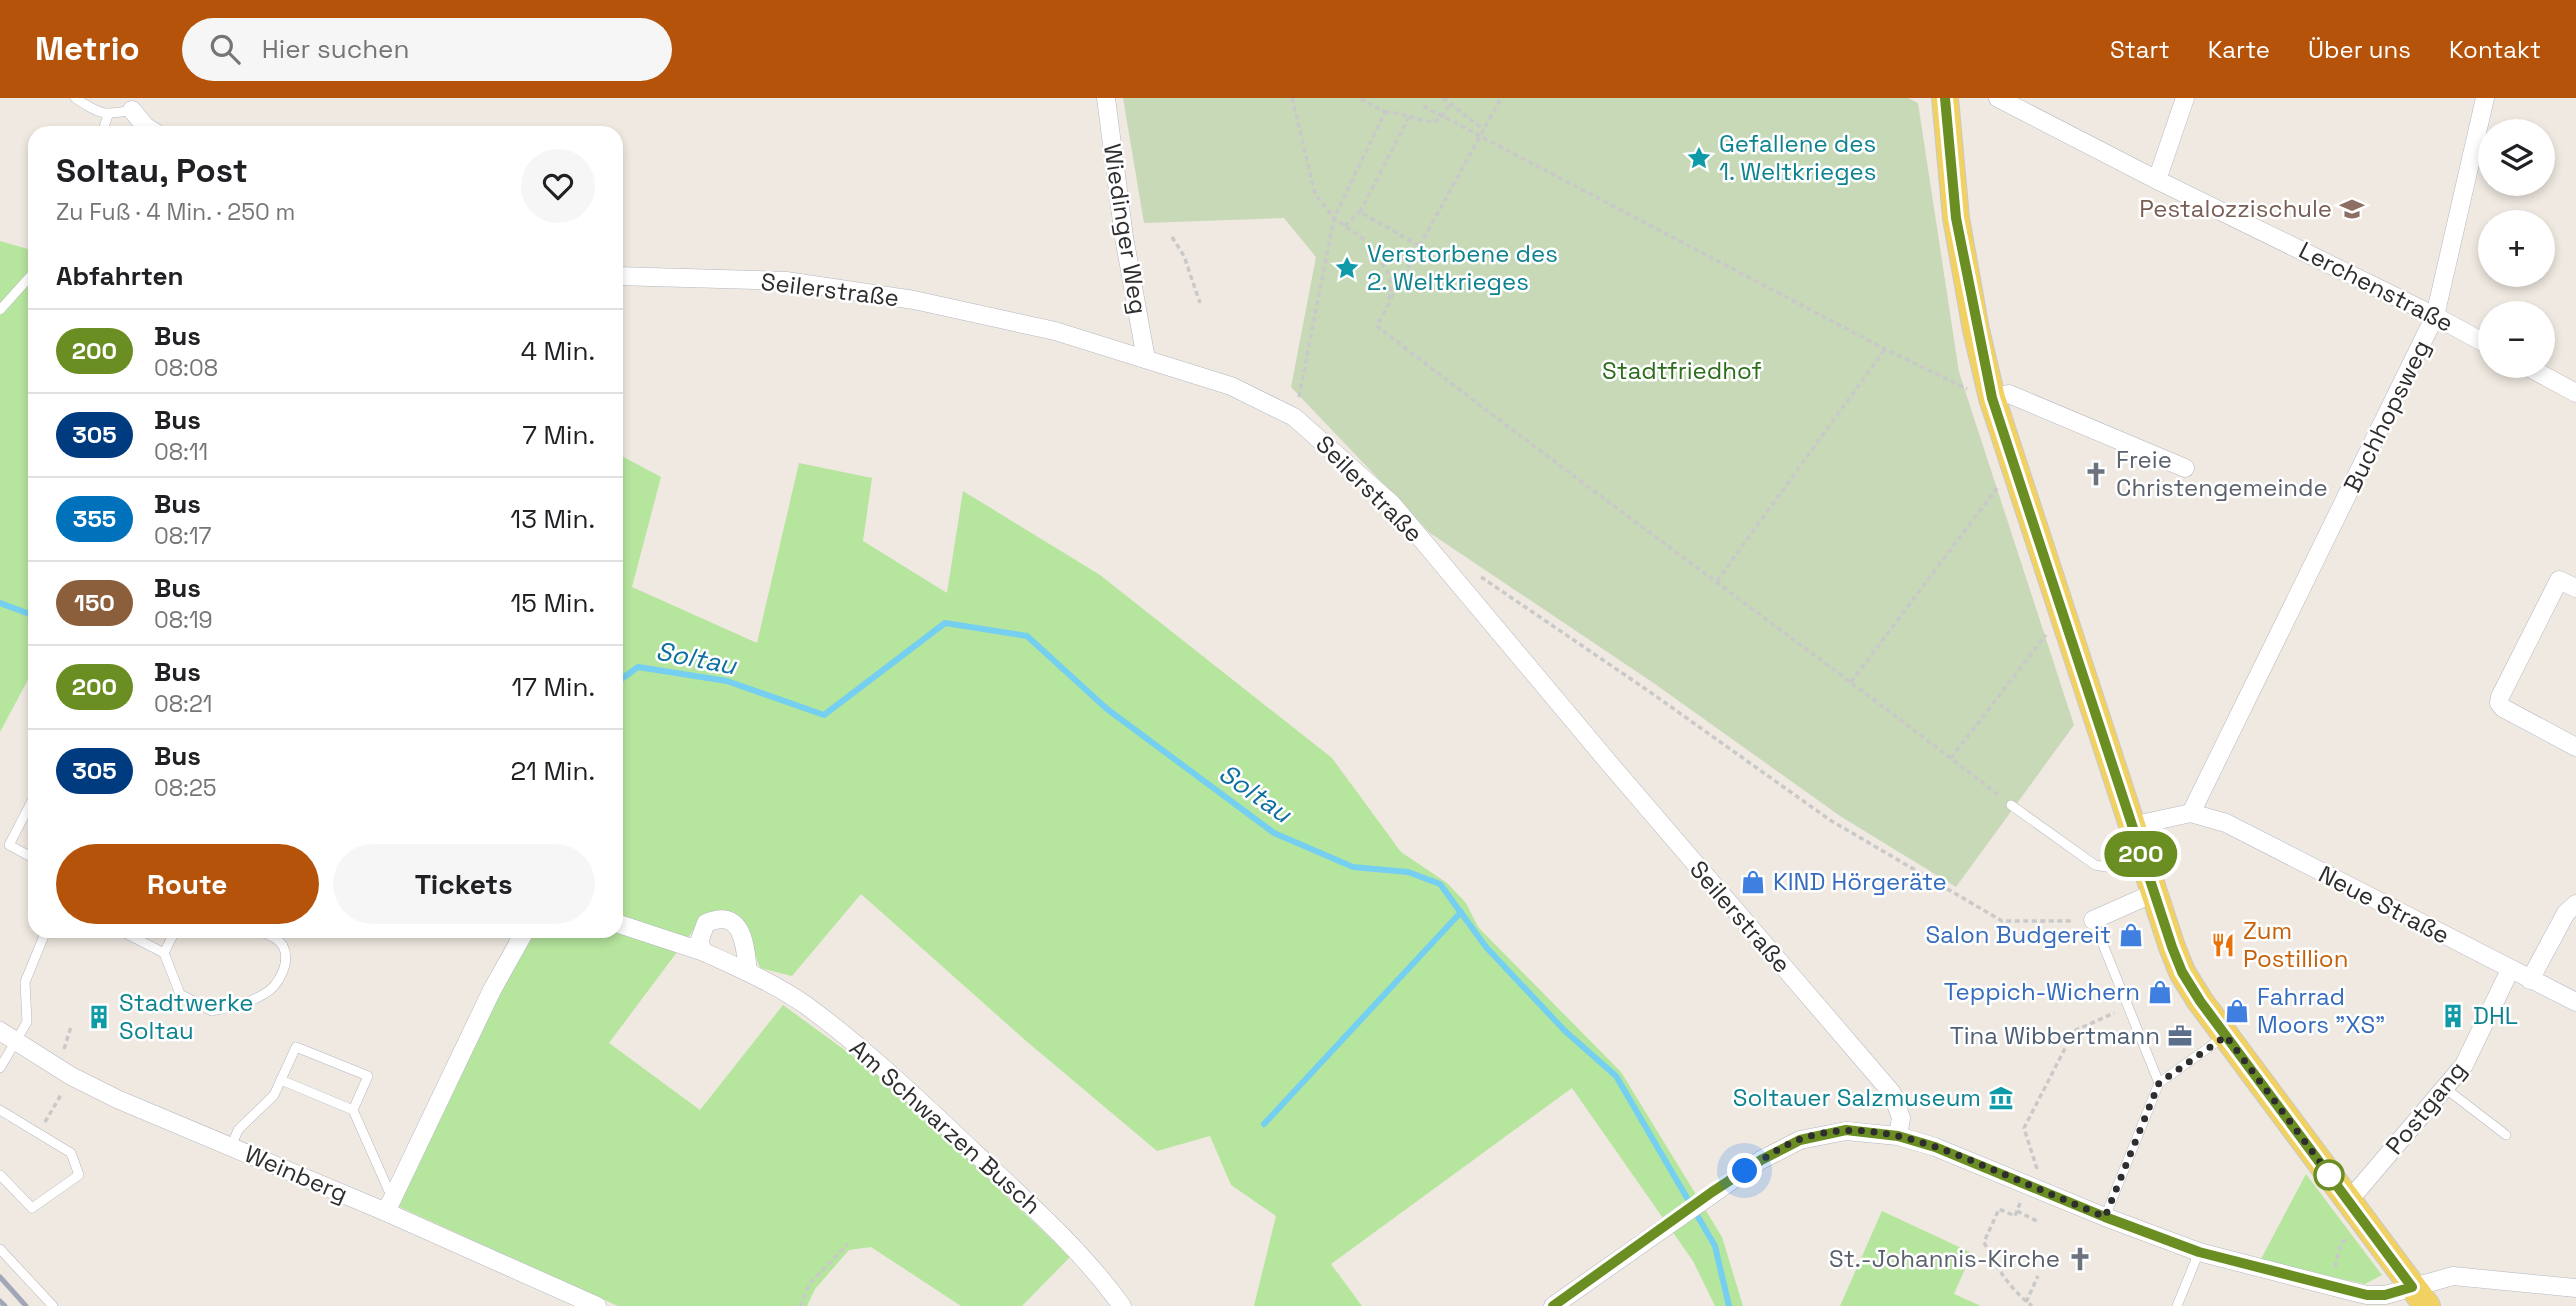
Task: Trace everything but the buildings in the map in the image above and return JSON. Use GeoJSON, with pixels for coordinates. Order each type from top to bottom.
{"type":"FeatureCollection","features":[{"type":"Feature","properties":{"kind":"main road"},"geometry":{"type":"LineString","coordinates":[[1945,98],[1956,218],[1992,398],[2182,972],[2226,1036],[2419,1296]]}},
{"type":"Feature","properties":{"kind":"street","name":"Wiedinger Weg"},"geometry":{"type":"LineString","coordinates":[[1106,98],[1124,237],[1146,359]]}},
{"type":"Feature","properties":{"kind":"street","name":"Lerchenstraße"},"geometry":{"type":"LineString","coordinates":[[1998,98],[2478,339]]}},
{"type":"Feature","properties":{"kind":"street"},"geometry":{"type":"LineString","coordinates":[[2157,180],[2185,98]]}},
{"type":"Feature","properties":{"kind":"street","name":"Buchhopsweg"},"geometry":{"type":"LineString","coordinates":[[2191,813],[2435,316],[2485,98]]}},
{"type":"Feature","properties":{"kind":"street"},"geometry":{"type":"LineString","coordinates":[[132,110],[145,126]]}},
{"type":"Feature","properties":{"kind":"street","name":"Seilerstraße"},"geometry":{"type":"LineString","coordinates":[[623,276],[786,281],[914,300],[1055,331],[1146,359],[1231,386],[1294,417],[1392,504],[1618,774],[1892,1093],[1901,1118],[1898,1136]]}},
{"type":"Feature","properties":{"kind":"street"},"geometry":{"type":"LineString","coordinates":[[2548,378],[2576,393]]}},
{"type":"Feature","properties":{"kind":"street"},"geometry":{"type":"LineString","coordinates":[[1992,398],[2009,394],[2185,468]]}},
{"type":"Feature","properties":{"kind":"street"},"geometry":{"type":"LineString","coordinates":[[2576,588],[2559,580],[2499,703],[2503,708],[2576,747]]}},
{"type":"Feature","properties":{"kind":"street"},"geometry":{"type":"LineString","coordinates":[[2132,826],[2191,813]]}},
{"type":"Feature","properties":{"kind":"street","name":"Neue Straße"},"geometry":{"type":"LineString","coordinates":[[2191,813],[2226,823],[2576,1002]]}},
{"type":"Feature","properties":{"kind":"street"},"geometry":{"type":"LineString","coordinates":[[2093,920],[2150,881]]}},
{"type":"Feature","properties":{"kind":"street"},"geometry":{"type":"LineString","coordinates":[[2530,980],[2566,913],[2576,904]]}},
{"type":"Feature","properties":{"kind":"street"},"geometry":{"type":"LineString","coordinates":[[704,952],[699,942],[706,923],[718,918],[732,922],[743,936],[748,971]]}},
{"type":"Feature","properties":{"kind":"street","name":"Am Schwarzen Busch"},"geometry":{"type":"LineString","coordinates":[[623,925],[704,952],[748,971],[806,1005],[886,1070],[1069,1241],[1122,1306]]}},
{"type":"Feature","properties":{"kind":"street"},"geometry":{"type":"LineString","coordinates":[[389,1205],[492,990],[521,938]]}},
{"type":"Feature","properties":{"kind":"street","name":"Postgang"},"geometry":{"type":"LineString","coordinates":[[2347,1199],[2358,1190],[2464,1065],[2510,970]]}},
{"type":"Feature","properties":{"kind":"street","name":"Weinberg"},"geometry":{"type":"LineString","coordinates":[[0,1031],[94,1088],[231,1147],[389,1205],[597,1306]]}},
{"type":"Feature","properties":{"kind":"street"},"geometry":{"type":"LineString","coordinates":[[1553,1306],[1761,1160],[1800,1140],[1846,1130],[1898,1136],[1944,1150],[2105,1217],[2199,1252],[2367,1295],[2419,1296],[2453,1276],[2576,1287]]}},
{"type":"Feature","properties":{"kind":"lane"},"geometry":{"type":"LineString","coordinates":[[75,98],[108,115],[132,110]]}},
{"type":"Feature","properties":{"kind":"lane"},"geometry":{"type":"LineString","coordinates":[[104,126],[108,115]]}},
{"type":"Feature","properties":{"kind":"lane"},"geometry":{"type":"LineString","coordinates":[[0,310],[28,279]]}},
{"type":"Feature","properties":{"kind":"lane"},"geometry":{"type":"LineString","coordinates":[[2011,805],[2095,865],[2130,871],[2150,881]]}},
{"type":"Feature","properties":{"kind":"lane"},"geometry":{"type":"LineString","coordinates":[[28,808],[9,845],[28,855]]}},
{"type":"Feature","properties":{"kind":"lane"},"geometry":{"type":"LineString","coordinates":[[2093,920],[2159,1083]]}},
{"type":"Feature","properties":{"kind":"lane"},"geometry":{"type":"LineString","coordinates":[[0,1068],[27,1022],[25,982],[43,938]]}},
{"type":"Feature","properties":{"kind":"lane"},"geometry":{"type":"LineString","coordinates":[[135,938],[164,953],[180,994],[212,1011],[250,1002],[268,992],[280,978],[285,962],[283,946],[275,938]]}},
{"type":"Feature","properties":{"kind":"lane"},"geometry":{"type":"LineString","coordinates":[[164,953],[172,938]]}},
{"type":"Feature","properties":{"kind":"lane"},"geometry":{"type":"LineString","coordinates":[[2105,1217],[2159,1083],[2226,1036]]}},
{"type":"Feature","properties":{"kind":"lane"},"geometry":{"type":"LineString","coordinates":[[231,1147],[238,1130],[274,1095],[296,1046],[368,1076],[354,1110],[389,1205]]}},
{"type":"Feature","properties":{"kind":"lane"},"geometry":{"type":"LineString","coordinates":[[281,1080],[354,1110]]}},
{"type":"Feature","properties":{"kind":"lane"},"geometry":{"type":"LineString","coordinates":[[2445,1088],[2506,1135]]}},
{"type":"Feature","properties":{"kind":"lane"},"geometry":{"type":"LineString","coordinates":[[0,1110],[71,1153],[79,1175],[32,1208],[0,1175]]}},
{"type":"Feature","properties":{"kind":"lane"},"geometry":{"type":"LineString","coordinates":[[0,1249],[52,1306]]}},
{"type":"Feature","properties":{"kind":"lane"},"geometry":{"type":"LineString","coordinates":[[2177,1306],[2199,1252]]}},
{"type":"Feature","properties":{"kind":"path"},"geometry":{"type":"LineString","coordinates":[[1292,98],[1315,194],[1334,218],[1365,240],[1387,271],[1391,286],[1389,303]]}},
{"type":"Feature","properties":{"kind":"path"},"geometry":{"type":"LineString","coordinates":[[1359,98],[1385,112],[1402,112],[1409,117],[1434,122],[1442,117],[1450,103]]}},
{"type":"Feature","properties":{"kind":"path"},"geometry":{"type":"LineString","coordinates":[[1372,105],[1376,98]]}},
{"type":"Feature","properties":{"kind":"path"},"geometry":{"type":"LineString","coordinates":[[1443,98],[1484,130]]}},
{"type":"Feature","properties":{"kind":"path"},"geometry":{"type":"LineString","coordinates":[[1501,98],[1377,326],[2011,805]]}},
{"type":"Feature","properties":{"kind":"path"},"geometry":{"type":"LineString","coordinates":[[1423,106],[1885,349],[1969,390],[1992,398]]}},
{"type":"Feature","properties":{"kind":"path"},"geometry":{"type":"LineString","coordinates":[[1294,417],[1334,218],[1385,112]]}},
{"type":"Feature","properties":{"kind":"path"},"geometry":{"type":"LineString","coordinates":[[1345,226],[1360,212],[1409,117]]}},
{"type":"Feature","properties":{"kind":"path"},"geometry":{"type":"LineString","coordinates":[[1360,212],[1420,246]]}},
{"type":"Feature","properties":{"kind":"path"},"geometry":{"type":"LineString","coordinates":[[1172,237],[1184,256],[1200,303]]}},
{"type":"Feature","properties":{"kind":"path"},"geometry":{"type":"LineString","coordinates":[[1717,581],[1885,349]]}},
{"type":"Feature","properties":{"kind":"path"},"geometry":{"type":"LineString","coordinates":[[1851,682],[1993,493]]}},
{"type":"Feature","properties":{"kind":"path"},"geometry":{"type":"LineString","coordinates":[[1478,575],[1650,692],[1830,820],[2003,921],[2093,920]]}},
{"type":"Feature","properties":{"kind":"path"},"geometry":{"type":"LineString","coordinates":[[1951,758],[2043,639]]}},
{"type":"Feature","properties":{"kind":"path"},"geometry":{"type":"LineString","coordinates":[[2043,1191],[2024,1128],[2074,1031],[2129,1006]]}},
{"type":"Feature","properties":{"kind":"path"},"geometry":{"type":"LineString","coordinates":[[54,1106],[64,1090]]}},
{"type":"Feature","properties":{"kind":"path"},"geometry":{"type":"LineString","coordinates":[[2009,1197],[2021,1203],[2015,1216],[1999,1209],[1984,1242],[1996,1267],[2032,1306]]}},
{"type":"Feature","properties":{"kind":"path"},"geometry":{"type":"LineString","coordinates":[[2017,1211],[2037,1221]]}},
{"type":"Feature","properties":{"kind":"path"},"geometry":{"type":"LineString","coordinates":[[2333,1274],[2341,1243],[2353,1234]]}},
{"type":"Feature","properties":{"kind":"path"},"geometry":{"type":"LineString","coordinates":[[800,1306],[810,1283],[848,1244]]}},
{"type":"Feature","properties":{"kind":"path"},"geometry":{"type":"LineString","coordinates":[[2026,1302],[2038,1276]]}},
{"type":"Feature","properties":{"kind":"green space","name":"Stadtfriedhof"},"geometry":{"type":"Polygon","coordinates":[[[1123,98],[1908,98],[1918,103],[1959,372],[2074,725],[1956,887],[1840,816],[1655,684],[1430,533],[1291,387],[1316,257],[1284,218],[1144,223],[1123,98]]]}},
{"type":"Feature","properties":{"kind":"green space"},"geometry":{"type":"Polygon","coordinates":[[[0,241],[28,249],[28,680],[0,732],[0,241]]]}},
{"type":"Feature","properties":{"kind":"green space"},"geometry":{"type":"Polygon","coordinates":[[[623,457],[661,477],[632,587],[757,643],[799,463],[872,478],[863,541],[947,593],[963,491],[1100,575],[1332,758],[1401,852],[1447,883],[1466,903],[1478,927],[1621,1072],[1722,1237],[1743,1306],[1715,1306],[1693,1261],[1572,1088],[1331,1264],[1362,1306],[1254,1306],[1276,1216],[1231,1185],[1210,1136],[1157,1151],[1025,1040],[861,894],[792,976],[760,968],[748,935],[701,920],[609,1043],[700,1110],[783,1005],[883,1078],[1070,1257],[1022,1306],[961,1306],[871,1247],[849,1250],[815,1289],[807,1306],[618,1306],[393,1204],[516,938],[623,938],[623,457]]]}},
{"type":"Feature","properties":{"kind":"green space"},"geometry":{"type":"Polygon","coordinates":[[[2306,1174],[2382,1275],[2365,1284],[2260,1261],[2306,1174]]]}},
{"type":"Feature","properties":{"kind":"green space"},"geometry":{"type":"Polygon","coordinates":[[[1882,1211],[1972,1253],[1954,1294],[1981,1306],[1840,1306],[1882,1211]]]}},
{"type":"Feature","properties":{"kind":"waterway","name":"Soltau"},"geometry":{"type":"LineString","coordinates":[[0,603],[28,613]]}},
{"type":"Feature","properties":{"kind":"waterway","name":"Soltau"},"geometry":{"type":"LineString","coordinates":[[623,678],[638,667],[727,681],[824,715],[945,623],[1027,636],[1107,709],[1274,833],[1353,867],[1408,872],[1440,884],[1486,947],[1565,1031],[1616,1076],[1715,1246],[1729,1306]]}},
{"type":"Feature","properties":{"kind":"waterway"},"geometry":{"type":"LineString","coordinates":[[1264,1124],[1461,912]]}},
{"type":"Feature","properties":{"kind":"railway"},"geometry":{"type":"LineString","coordinates":[[0,1277],[26,1306]]}},
{"type":"Feature","properties":{"kind":"railway"},"geometry":{"type":"LineString","coordinates":[[0,1301],[5,1306]]}},
{"type":"Feature","properties":{"kind":"bus line","name":"200"},"geometry":{"type":"LineString","coordinates":[[1553,1306],[1761,1160],[1800,1140],[1846,1130],[1898,1136],[1935,1147],[2105,1217],[2199,1252],[2367,1295],[2385,1295],[2412,1287],[2200,1001],[2182,972],[2172,947],[1992,398],[1976,330],[1956,218],[1945,98]]}},
{"type":"Feature","properties":{"kind":"place","name":"Gefallene des 1. Weltkrieges"},"geometry":{"type":"Point","coordinates":[1699,158]}},
{"type":"Feature","properties":{"kind":"place","name":"Pestalozzischule"},"geometry":{"type":"Point","coordinates":[2352,209]}},
{"type":"Feature","properties":{"kind":"place","name":"Verstorbene des 2. Weltkrieges"},"geometry":{"type":"Point","coordinates":[1347,268]}},
{"type":"Feature","properties":{"kind":"place","name":"Freie Christengemeinde"},"geometry":{"type":"Point","coordinates":[2096,474]}},
{"type":"Feature","properties":{"kind":"place","name":"KIND Hörgeräte"},"geometry":{"type":"Point","coordinates":[1753,882]}},
{"type":"Feature","properties":{"kind":"place","name":"Salon Budgereit"},"geometry":{"type":"Point","coordinates":[2131,935]}},
{"type":"Feature","properties":{"kind":"place","name":"Zum Postillion"},"geometry":{"type":"Point","coordinates":[2223,945]}},
{"type":"Feature","properties":{"kind":"place","name":"Teppich-Wichern"},"geometry":{"type":"Point","coordinates":[2160,992]}},
{"type":"Feature","properties":{"kind":"place","name":"Fahrrad Moors \"XS\""},"geometry":{"type":"Point","coordinates":[2237,1011]}},
{"type":"Feature","properties":{"kind":"place","name":"DHL"},"geometry":{"type":"Point","coordinates":[2453,1016]}},
{"type":"Feature","properties":{"kind":"place","name":"Stadtwerke Soltau"},"geometry":{"type":"Point","coordinates":[99,1017]}},
{"type":"Feature","properties":{"kind":"place","name":"Tina Wibbertmann"},"geometry":{"type":"Point","coordinates":[2180,1036]}},
{"type":"Feature","properties":{"kind":"place","name":"Soltauer Salzmuseum"},"geometry":{"type":"Point","coordinates":[2001,1098]}},
{"type":"Feature","properties":{"kind":"place","name":"St.-Johannis-Kirche"},"geometry":{"type":"Point","coordinates":[2080,1259]}},
{"type":"Feature","properties":{"kind":"route"},"geometry":{"type":"LineString","coordinates":[[1745,1171],[1800,1140],[1846,1130],[1871,1132],[1898,1136],[1935,1147],[2105,1217],[2159,1083],[2226,1036],[2332,1178],[2329,1175]]}}]}
